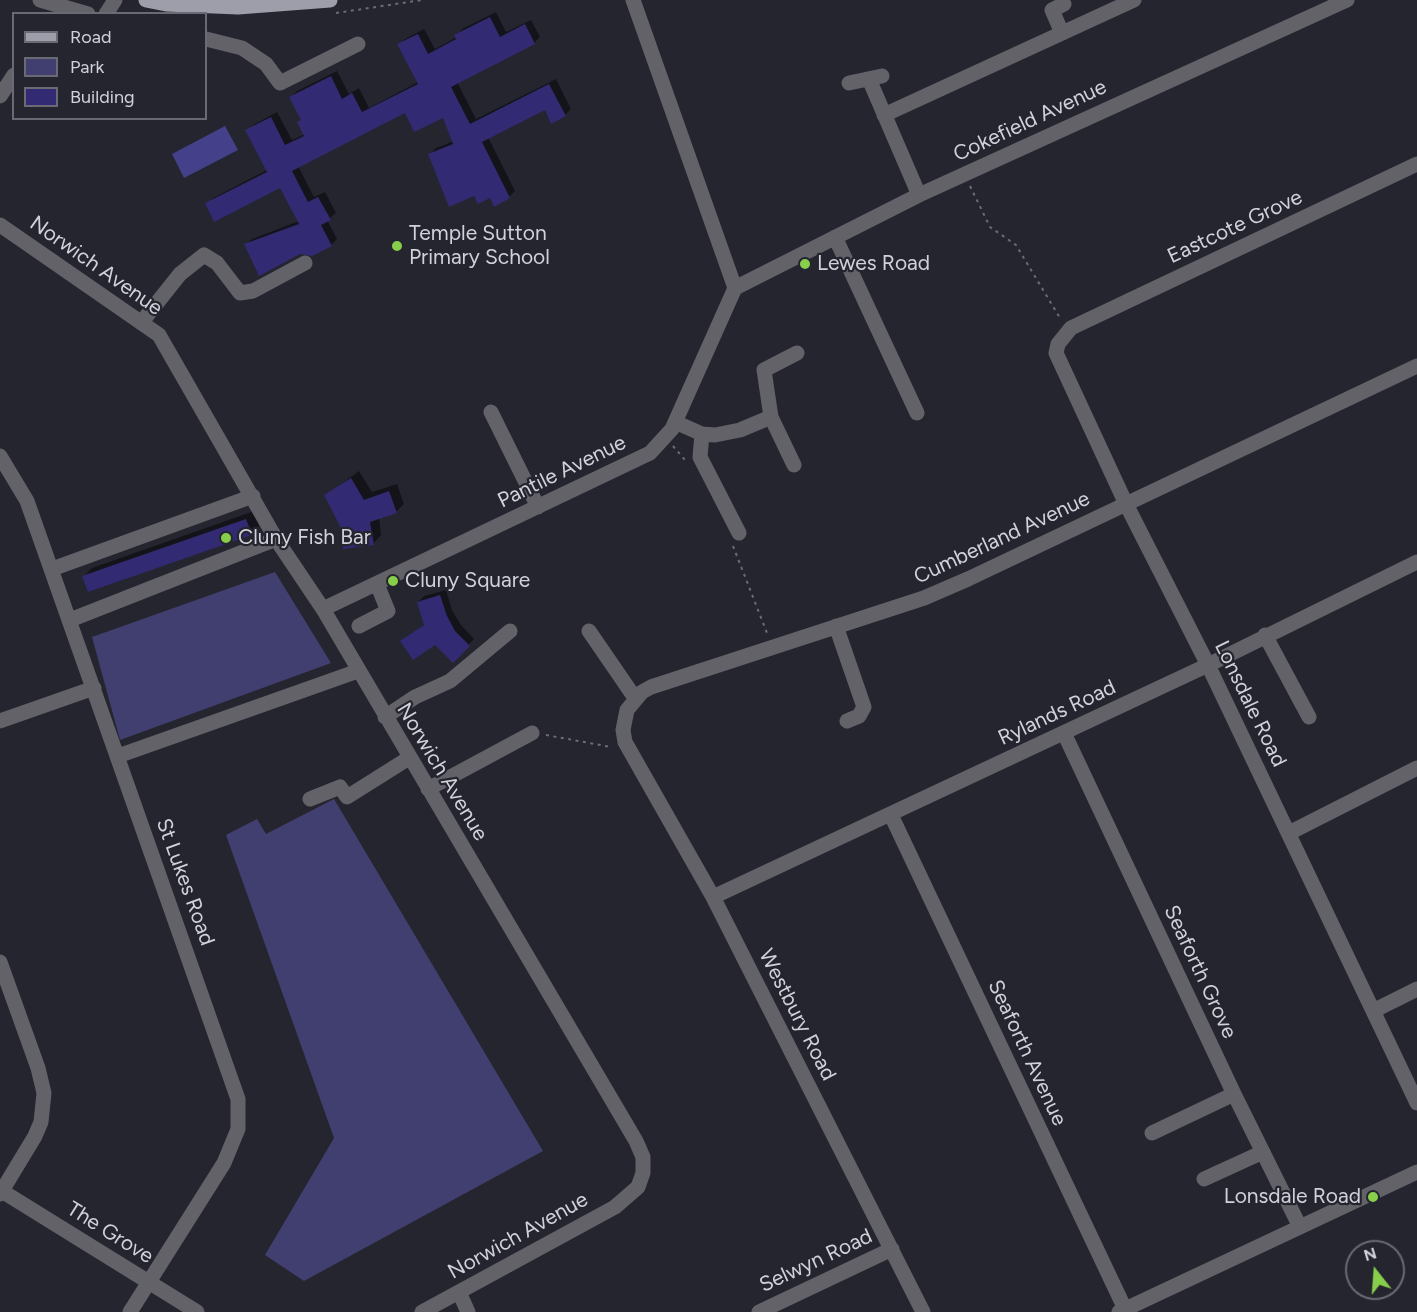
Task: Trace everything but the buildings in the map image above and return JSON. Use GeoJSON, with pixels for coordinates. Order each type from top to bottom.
{"type":"FeatureCollection","features":[{"type":"Feature","properties":{"kind":"main road"},"geometry":{"type":"LineString","coordinates":[[146,0],[166,4],[238,7],[330,0]]}},
{"type":"Feature","properties":{"kind":"street"},"geometry":{"type":"LineString","coordinates":[[40,0],[58,10],[73,12]]}},
{"type":"Feature","properties":{"kind":"street"},"geometry":{"type":"LineString","coordinates":[[884,115],[1134,0]]}},
{"type":"Feature","properties":{"kind":"street","name":"Cokefield Avenue"},"geometry":{"type":"LineString","coordinates":[[735,288],[919,195],[1325,4],[1347,0]]}},
{"type":"Feature","properties":{"kind":"street"},"geometry":{"type":"LineString","coordinates":[[635,2],[735,288]]}},
{"type":"Feature","properties":{"kind":"street"},"geometry":{"type":"LineString","coordinates":[[1062,33],[1052,10],[1064,4]]}},
{"type":"Feature","properties":{"kind":"street"},"geometry":{"type":"LineString","coordinates":[[207,39],[242,48],[266,64],[280,83],[358,44]]}},
{"type":"Feature","properties":{"kind":"street"},"geometry":{"type":"LineString","coordinates":[[849,82],[876,77],[884,115],[919,195]]}},
{"type":"Feature","properties":{"kind":"street"},"geometry":{"type":"LineString","coordinates":[[0,96],[12,78]]}},
{"type":"Feature","properties":{"kind":"street","name":"Eastcote Grove"},"geometry":{"type":"LineString","coordinates":[[1069,329],[1417,164]]}},
{"type":"Feature","properties":{"kind":"street","name":"Norwich Avenue"},"geometry":{"type":"LineString","coordinates":[[0,225],[159,335],[276,539],[323,609],[636,1141],[643,1157],[643,1173],[638,1187],[627,1198],[422,1312]]}},
{"type":"Feature","properties":{"kind":"street"},"geometry":{"type":"LineString","coordinates":[[835,237],[918,413]]}},
{"type":"Feature","properties":{"kind":"street"},"geometry":{"type":"LineString","coordinates":[[141,323],[180,274],[204,255],[217,262],[240,293],[253,291],[305,263]]}},
{"type":"Feature","properties":{"kind":"street","name":"Pantile Avenue"},"geometry":{"type":"LineString","coordinates":[[323,609],[650,453],[660,444],[675,422],[735,288]]}},
{"type":"Feature","properties":{"kind":"street","name":"Lonsdale Road"},"geometry":{"type":"LineString","coordinates":[[1069,329],[1058,344],[1059,362],[1126,504],[1208,665],[1417,1103]]}},
{"type":"Feature","properties":{"kind":"street"},"geometry":{"type":"LineString","coordinates":[[794,465],[771,417],[765,368],[797,353]]}},
{"type":"Feature","properties":{"kind":"street","name":"Cumberland Avenue"},"geometry":{"type":"LineString","coordinates":[[635,698],[651,687],[924,598],[1417,366]]}},
{"type":"Feature","properties":{"kind":"street"},"geometry":{"type":"LineString","coordinates":[[491,412],[538,507]]}},
{"type":"Feature","properties":{"kind":"street"},"geometry":{"type":"LineString","coordinates":[[675,422],[702,434],[726,434],[771,417]]}},
{"type":"Feature","properties":{"kind":"street"},"geometry":{"type":"LineString","coordinates":[[702,434],[700,457],[739,533]]}},
{"type":"Feature","properties":{"kind":"street","name":"St Lukes Road"},"geometry":{"type":"LineString","coordinates":[[0,456],[27,501],[52,568],[235,1085],[240,1116],[235,1138],[224,1163],[130,1312]]}},
{"type":"Feature","properties":{"kind":"street"},"geometry":{"type":"LineString","coordinates":[[52,568],[253,496]]}},
{"type":"Feature","properties":{"kind":"street"},"geometry":{"type":"LineString","coordinates":[[70,620],[276,539]]}},
{"type":"Feature","properties":{"kind":"street","name":"Rylands Road"},"geometry":{"type":"LineString","coordinates":[[713,897],[1208,665],[1417,562]]}},
{"type":"Feature","properties":{"kind":"street"},"geometry":{"type":"LineString","coordinates":[[359,626],[388,611],[376,584]]}},
{"type":"Feature","properties":{"kind":"street"},"geometry":{"type":"LineString","coordinates":[[836,626],[864,707],[862,713],[847,721]]}},
{"type":"Feature","properties":{"kind":"street"},"geometry":{"type":"LineString","coordinates":[[385,717],[423,693],[450,681],[510,631]]}},
{"type":"Feature","properties":{"kind":"street"},"geometry":{"type":"LineString","coordinates":[[589,631],[635,698],[624,720],[628,746]]}},
{"type":"Feature","properties":{"kind":"street"},"geometry":{"type":"LineString","coordinates":[[1265,635],[1308,717]]}},
{"type":"Feature","properties":{"kind":"street"},"geometry":{"type":"LineString","coordinates":[[118,756],[358,671]]}},
{"type":"Feature","properties":{"kind":"street"},"geometry":{"type":"LineString","coordinates":[[0,721],[94,688]]}},
{"type":"Feature","properties":{"kind":"street"},"geometry":{"type":"LineString","coordinates":[[428,789],[532,733]]}},
{"type":"Feature","properties":{"kind":"street","name":"Seaforth Grove"},"geometry":{"type":"LineString","coordinates":[[1064,733],[1233,1094],[1300,1227]]}},
{"type":"Feature","properties":{"kind":"street","name":"Westbury Road"},"geometry":{"type":"LineString","coordinates":[[628,746],[713,897],[922,1312]]}},
{"type":"Feature","properties":{"kind":"street"},"geometry":{"type":"LineString","coordinates":[[310,799],[340,787],[347,797],[409,758]]}},
{"type":"Feature","properties":{"kind":"street"},"geometry":{"type":"LineString","coordinates":[[1289,833],[1417,768]]}},
{"type":"Feature","properties":{"kind":"street","name":"Seaforth Avenue"},"geometry":{"type":"LineString","coordinates":[[891,815],[1122,1311]]}},
{"type":"Feature","properties":{"kind":"street"},"geometry":{"type":"LineString","coordinates":[[0,962],[38,1068],[44,1093],[41,1122],[35,1136],[1,1192]]}},
{"type":"Feature","properties":{"kind":"street"},"geometry":{"type":"LineString","coordinates":[[1373,1011],[1417,990]]}},
{"type":"Feature","properties":{"kind":"street"},"geometry":{"type":"LineString","coordinates":[[1152,1133],[1233,1094]]}},
{"type":"Feature","properties":{"kind":"street"},"geometry":{"type":"LineString","coordinates":[[1204,1179],[1263,1152]]}},
{"type":"Feature","properties":{"kind":"street"},"geometry":{"type":"LineString","coordinates":[[1122,1311],[1417,1172]]}},
{"type":"Feature","properties":{"kind":"street","name":"The Grove"},"geometry":{"type":"LineString","coordinates":[[1,1192],[197,1312]]}},
{"type":"Feature","properties":{"kind":"street","name":"Selwyn Road"},"geometry":{"type":"LineString","coordinates":[[759,1312],[892,1249]]}},
{"type":"Feature","properties":{"kind":"street"},"geometry":{"type":"LineString","coordinates":[[459,1292],[468,1312]]}},
{"type":"Feature","properties":{"kind":"path"},"geometry":{"type":"LineString","coordinates":[[965,174],[990,227],[1016,245],[1069,329]]}},
{"type":"Feature","properties":{"kind":"path"},"geometry":{"type":"LineString","coordinates":[[532,733],[628,746]]}},
{"type":"Feature","properties":{"kind":"green space"},"geometry":{"type":"Polygon","coordinates":[[[275,572],[331,663],[120,740],[92,637],[275,572]]]}},
{"type":"Feature","properties":{"kind":"green space"},"geometry":{"type":"Polygon","coordinates":[[[334,799],[543,1151],[304,1281],[265,1255],[334,1138],[226,835],[257,819],[266,834],[334,799]]]}},
{"type":"Feature","properties":{"kind":"shaded area"},"geometry":{"type":"Polygon","coordinates":[[[225,126],[238,150],[184,178],[172,154],[225,126]]]}},
{"type":"Feature","properties":{"kind":"place","name":"Temple Sutton Primary School"},"geometry":{"type":"Point","coordinates":[397,246]}},
{"type":"Feature","properties":{"kind":"place","name":"Lewes Road"},"geometry":{"type":"Point","coordinates":[805,264]}},
{"type":"Feature","properties":{"kind":"place","name":"Cluny Fish Bar"},"geometry":{"type":"Point","coordinates":[226,538]}},
{"type":"Feature","properties":{"kind":"place","name":"Cluny Square"},"geometry":{"type":"Point","coordinates":[393,581]}},
{"type":"Feature","properties":{"kind":"place","name":"Lonsdale Road"},"geometry":{"type":"Point","coordinates":[1373,1197]}}]}
